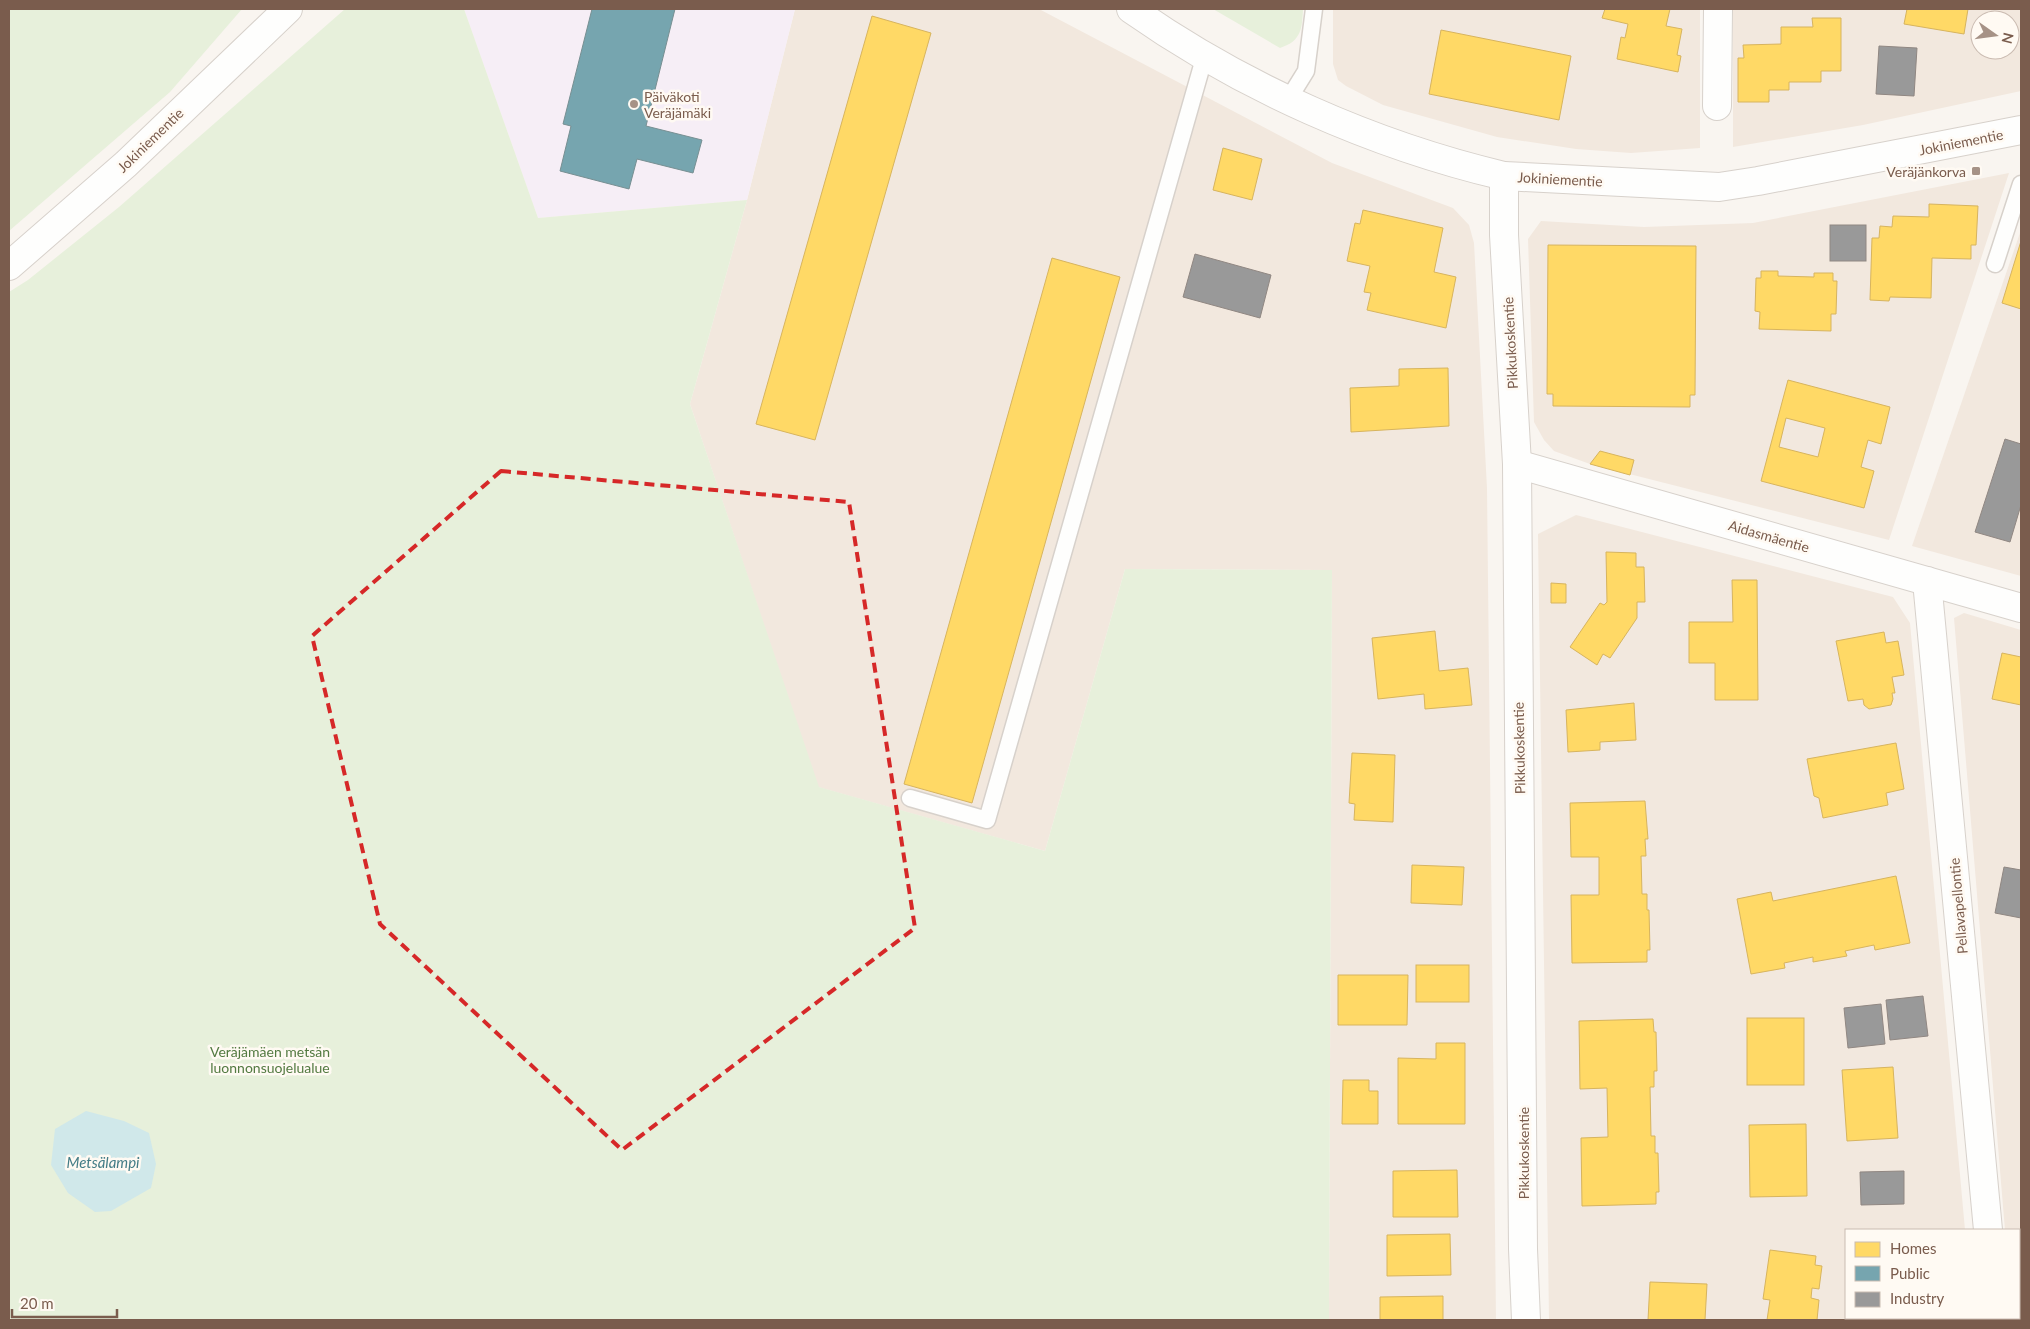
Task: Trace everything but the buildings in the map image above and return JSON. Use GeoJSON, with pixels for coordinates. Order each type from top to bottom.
{"type":"FeatureCollection","features":[{"type":"Feature","properties":{"kind":"street","name":"Jokiniementie"},"geometry":{"type":"LineString","coordinates":[[9,266],[126,164],[288,9]]}},
{"type":"Feature","properties":{"kind":"street","name":"Jokiniementie"},"geometry":{"type":"LineString","coordinates":[[1132,9],[1164,32],[1288,100],[1376,137],[1473,169],[1504,176],[1719,186],[1758,181],[2021,130]]}},
{"type":"Feature","properties":{"kind":"street"},"geometry":{"type":"LineString","coordinates":[[1717,106],[1718,9]]}},
{"type":"Feature","properties":{"kind":"street","name":"Pikkukoskentie"},"geometry":{"type":"LineString","coordinates":[[1504,176],[1504,235],[1517,464],[1523,1249],[1526,1320]]}},
{"type":"Feature","properties":{"kind":"street","name":"Aidasmäentie"},"geometry":{"type":"LineString","coordinates":[[1517,464],[2021,608]]}},
{"type":"Feature","properties":{"kind":"street","name":"Pellavapellontie"},"geometry":{"type":"LineString","coordinates":[[1927,581],[1988,1229]]}},
{"type":"Feature","properties":{"kind":"lane"},"geometry":{"type":"LineString","coordinates":[[1288,100],[1306,71],[1314,9]]}},
{"type":"Feature","properties":{"kind":"lane"},"geometry":{"type":"LineString","coordinates":[[910,798],[987,820],[1205,55]]}},
{"type":"Feature","properties":{"kind":"lane"},"geometry":{"type":"LineString","coordinates":[[1995,264],[2021,184]]}},
{"type":"Feature","properties":{"kind":"highlighted area"},"geometry":{"type":"Polygon","coordinates":[[[501,471],[849,502],[915,928],[622,1150],[380,924],[312,636],[501,471]]]}},
{"type":"Feature","properties":{"kind":"shaded area","name":"Päiväkoti Veräjämäki"},"geometry":{"type":"Polygon","coordinates":[[[464,9],[795,9],[747,200],[538,218],[464,9]]]}},
{"type":"Feature","properties":{"kind":"shaded area"},"geometry":{"type":"Polygon","coordinates":[[[795,9],[1039,9],[1332,163],[1453,208],[1469,225],[1474,243],[1487,488],[1496,1320],[1329,1320],[1332,570],[1125,569],[1045,851],[818,787],[690,404],[747,200],[795,9]]]}},
{"type":"Feature","properties":{"kind":"shaded area"},"geometry":{"type":"Polygon","coordinates":[[[1333,9],[1700,9],[1700,148],[1631,153],[1576,149],[1497,137],[1383,105],[1338,80],[1333,64],[1333,9]]]}},
{"type":"Feature","properties":{"kind":"shaded area"},"geometry":{"type":"Polygon","coordinates":[[[1733,9],[2021,9],[2021,91],[1863,125],[1733,147],[1733,9]]]}},
{"type":"Feature","properties":{"kind":"shaded area"},"geometry":{"type":"Polygon","coordinates":[[[2009,173],[1889,540],[1590,464],[1554,451],[1544,440],[1534,422],[1528,239],[1541,221],[1644,227],[1753,223],[2009,173]]]}},
{"type":"Feature","properties":{"kind":"shaded area"},"geometry":{"type":"Polygon","coordinates":[[[2021,230],[2021,576],[1912,546],[2021,230]]]}},
{"type":"Feature","properties":{"kind":"shaded area"},"geometry":{"type":"Polygon","coordinates":[[[1576,515],[1893,597],[1910,623],[1965,1229],[1845,1229],[1845,1319],[1973,1320],[1549,1320],[1538,534],[1576,515]]]}},
{"type":"Feature","properties":{"kind":"shaded area"},"geometry":{"type":"Polygon","coordinates":[[[1964,613],[2021,630],[2021,1320],[2020,1229],[2005,1229],[1954,618],[1964,613]]]}},
{"type":"Feature","properties":{"kind":"green space"},"geometry":{"type":"Polygon","coordinates":[[[9,9],[242,9],[170,92],[9,231],[9,9]]]}},
{"type":"Feature","properties":{"kind":"green space","name":"Veräjämäen metsän luonnonsuojelualue"},"geometry":{"type":"Polygon","coordinates":[[[345,9],[464,9],[538,218],[747,200],[690,404],[819,787],[1045,851],[1125,569],[1332,570],[1329,1320],[9,1320],[9,292],[28,280],[119,207],[345,9]]]}},
{"type":"Feature","properties":{"kind":"green space"},"geometry":{"type":"Polygon","coordinates":[[[1213,9],[1303,9],[1301,28],[1293,42],[1280,48],[1213,9]]]}},
{"type":"Feature","properties":{"kind":"water","name":"Metsälampi"},"geometry":{"type":"Polygon","coordinates":[[[86,1111],[124,1121],[149,1133],[156,1164],[151,1188],[111,1211],[95,1212],[68,1193],[51,1165],[55,1129],[86,1111]]]}},
{"type":"Feature","properties":{"kind":"place","name":"Päiväkoti Veräjämäki"},"geometry":{"type":"Point","coordinates":[634,104]}},
{"type":"Feature","properties":{"kind":"place","name":"Veräjänkorva"},"geometry":{"type":"Point","coordinates":[1976,171]}}]}
